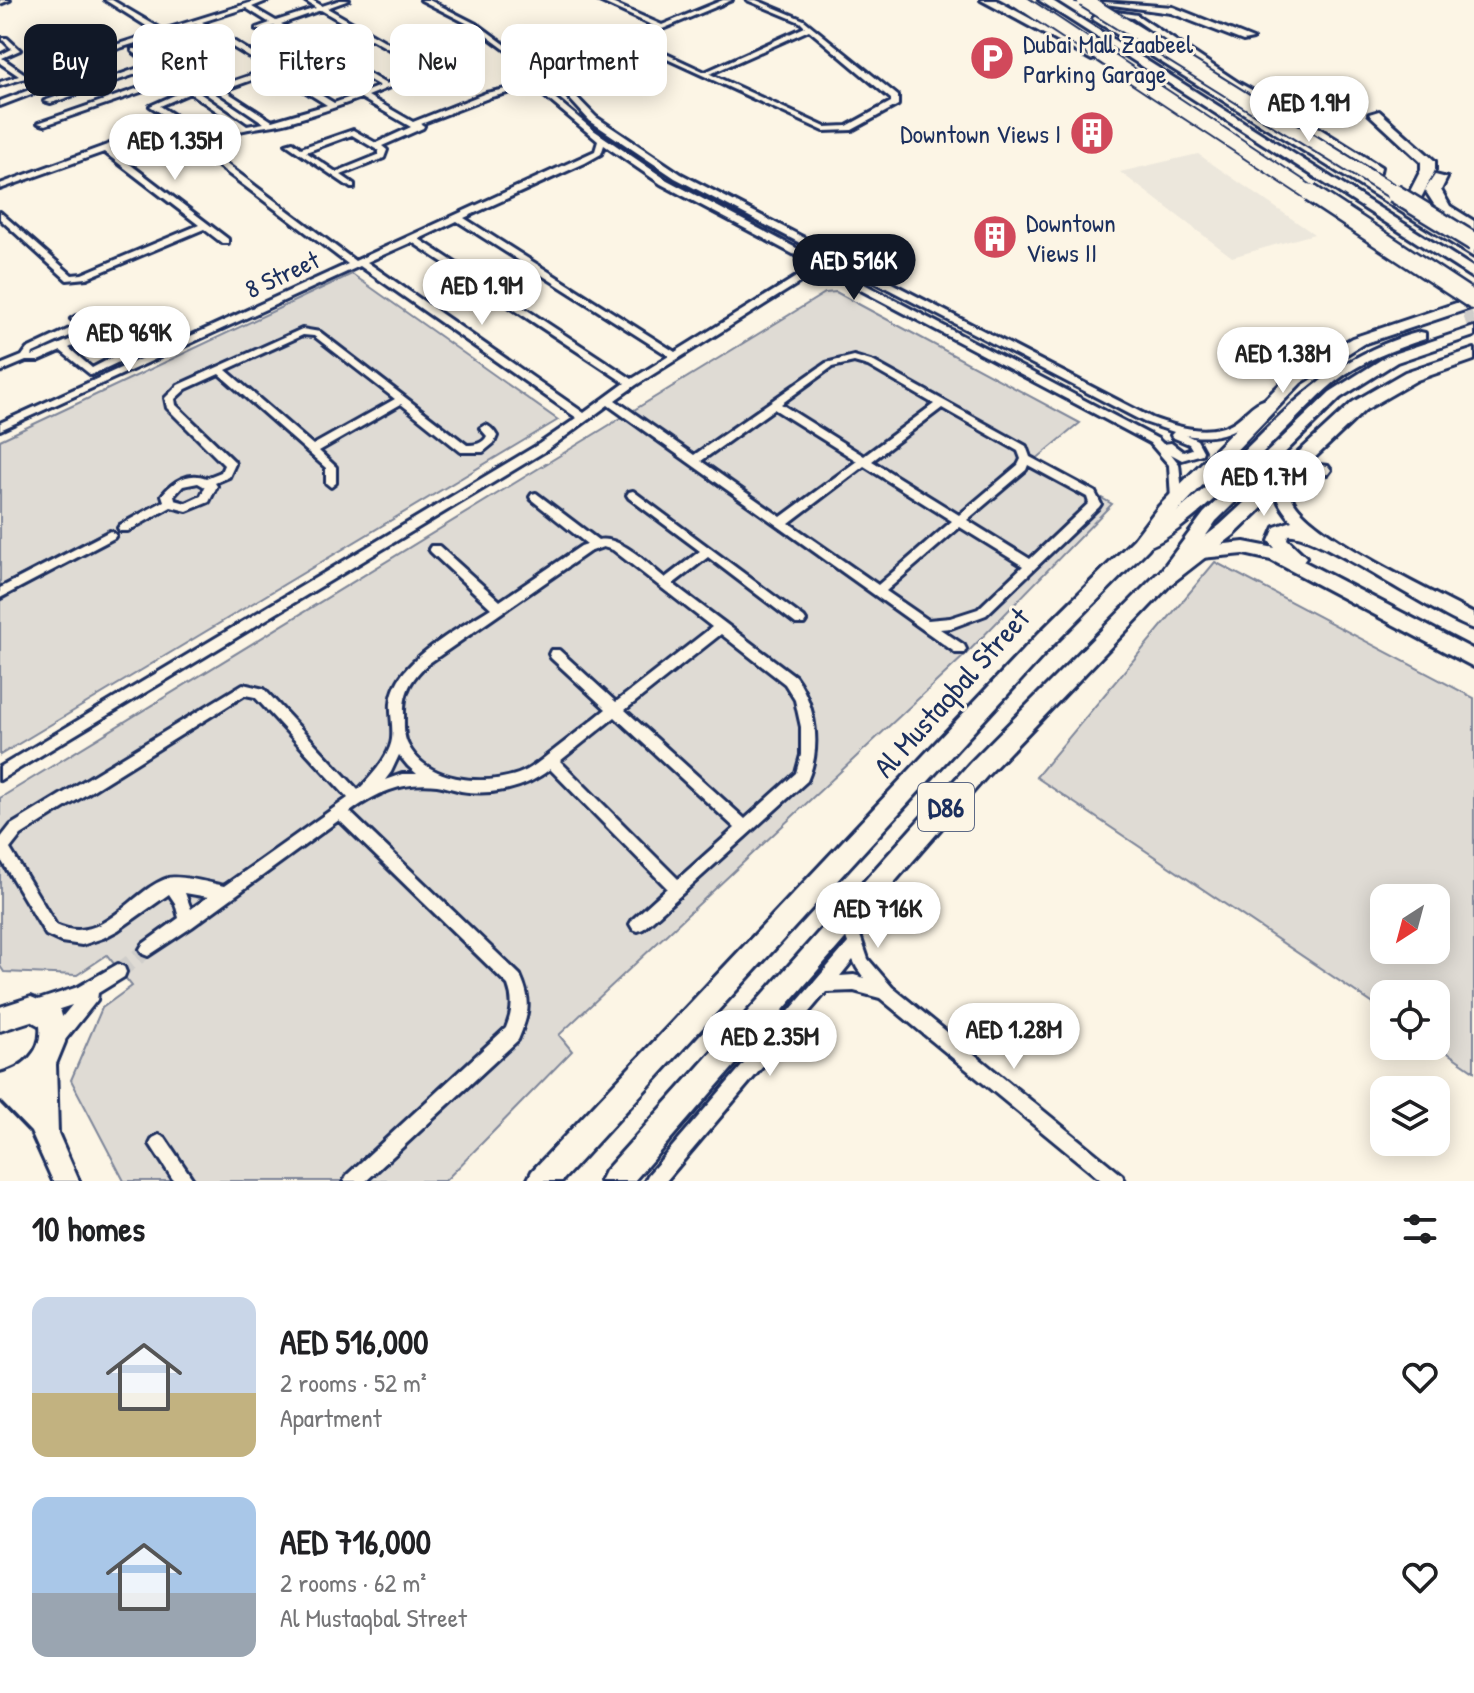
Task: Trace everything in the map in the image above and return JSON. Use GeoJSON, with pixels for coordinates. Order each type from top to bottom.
{"type":"FeatureCollection","features":[{"type":"Feature","properties":{"kind":"highway"},"geometry":{"type":"LineString","coordinates":[[987,0],[1119,67]]}},
{"type":"Feature","properties":{"kind":"highway"},"geometry":{"type":"LineString","coordinates":[[1018,0],[1474,302]]}},
{"type":"Feature","properties":{"kind":"highway"},"geometry":{"type":"LineString","coordinates":[[1083,0],[1474,242]]}},
{"type":"Feature","properties":{"kind":"highway"},"geometry":{"type":"LineString","coordinates":[[1103,0],[1212,71],[1265,112]]}},
{"type":"Feature","properties":{"kind":"highway"},"geometry":{"type":"LineString","coordinates":[[1437,184],[1444,209],[1474,228]]}},
{"type":"Feature","properties":{"kind":"main road"},"geometry":{"type":"LineString","coordinates":[[1044,0],[1474,275]]}},
{"type":"Feature","properties":{"kind":"main road"},"geometry":{"type":"LineString","coordinates":[[1069,0],[1423,223],[1474,251]]}},
{"type":"Feature","properties":{"kind":"main road"},"geometry":{"type":"LineString","coordinates":[[1083,0],[1173,10],[1247,39]]}},
{"type":"Feature","properties":{"kind":"main road"},"geometry":{"type":"LineString","coordinates":[[1375,114],[1428,161],[1428,170],[1411,204],[1423,223]]}},
{"type":"Feature","properties":{"kind":"main road"},"geometry":{"type":"LineString","coordinates":[[1313,170],[1346,186],[1474,264]]}},
{"type":"Feature","properties":{"kind":"main road"},"geometry":{"type":"LineString","coordinates":[[1423,318],[1443,302],[1450,287],[1445,270],[1428,245]]}},
{"type":"Feature","properties":{"kind":"main road"},"geometry":{"type":"LineString","coordinates":[[1141,544],[1177,500],[1275,400],[1328,355],[1368,337],[1474,302]]}},
{"type":"Feature","properties":{"kind":"main road","name":"Al Mustaqbal Street"},"geometry":{"type":"LineString","coordinates":[[542,1181],[1055,628],[1141,544],[1182,520],[1333,376],[1379,350],[1469,326]]}},
{"type":"Feature","properties":{"kind":"main road","name":"Al Mustaqbal Street"},"geometry":{"type":"LineString","coordinates":[[615,1181],[978,770],[1164,579],[1210,517],[1335,395],[1392,359],[1469,326]]}},
{"type":"Feature","properties":{"kind":"main road"},"geometry":{"type":"LineString","coordinates":[[1436,367],[1451,355],[1474,346]]}},
{"type":"Feature","properties":{"kind":"main road"},"geometry":{"type":"LineString","coordinates":[[1164,579],[1201,552],[1359,406],[1399,381],[1474,354]]}},
{"type":"Feature","properties":{"kind":"main road"},"geometry":{"type":"LineString","coordinates":[[1436,367],[1474,361]]}},
{"type":"Feature","properties":{"kind":"main road"},"geometry":{"type":"LineString","coordinates":[[1288,473],[1322,470]]}},
{"type":"Feature","properties":{"kind":"main road"},"geometry":{"type":"LineString","coordinates":[[1288,473],[1283,493],[1293,513],[1355,555]]}},
{"type":"Feature","properties":{"kind":"main road"},"geometry":{"type":"LineString","coordinates":[[1331,581],[1282,547],[1278,541],[1281,531],[1302,529],[1474,622]]}},
{"type":"Feature","properties":{"kind":"main road"},"geometry":{"type":"LineString","coordinates":[[1201,552],[1234,548],[1265,552],[1331,581],[1474,659]]}},
{"type":"Feature","properties":{"kind":"main road"},"geometry":{"type":"LineString","coordinates":[[13,1010],[51,1018],[43,1101],[49,1138]]}},
{"type":"Feature","properties":{"kind":"main road"},"geometry":{"type":"LineString","coordinates":[[3,1086],[19,1081],[49,1052]]}},
{"type":"Feature","properties":{"kind":"main road"},"geometry":{"type":"LineString","coordinates":[[3,1086],[30,1109],[49,1138],[66,1181]]}},
{"type":"Feature","properties":{"kind":"street"},"geometry":{"type":"LineString","coordinates":[[0,2],[7,0]]}},
{"type":"Feature","properties":{"kind":"street"},"geometry":{"type":"LineString","coordinates":[[108,0],[147,24]]}},
{"type":"Feature","properties":{"kind":"street"},"geometry":{"type":"LineString","coordinates":[[191,24],[266,0]]}},
{"type":"Feature","properties":{"kind":"street"},"geometry":{"type":"LineString","coordinates":[[307,0],[350,24]]}},
{"type":"Feature","properties":{"kind":"street"},"geometry":{"type":"LineString","coordinates":[[272,24],[346,0]]}},
{"type":"Feature","properties":{"kind":"street"},"geometry":{"type":"LineString","coordinates":[[424,0],[478,27],[501,44]]}},
{"type":"Feature","properties":{"kind":"street"},"geometry":{"type":"LineString","coordinates":[[600,0],[655,24]]}},
{"type":"Feature","properties":{"kind":"street"},"geometry":{"type":"LineString","coordinates":[[667,25],[729,0]]}},
{"type":"Feature","properties":{"kind":"street"},"geometry":{"type":"LineString","coordinates":[[667,57],[830,131],[853,125],[896,101],[810,27],[750,0]]}},
{"type":"Feature","properties":{"kind":"street"},"geometry":{"type":"LineString","coordinates":[[246,6],[275,23]]}},
{"type":"Feature","properties":{"kind":"street"},"geometry":{"type":"LineString","coordinates":[[1119,31],[1107,19],[1108,15],[1117,12],[1135,16],[1236,85],[1372,163],[1379,172],[1371,178],[1351,177]]}},
{"type":"Feature","properties":{"kind":"street"},"geometry":{"type":"LineString","coordinates":[[705,74],[810,27]]}},
{"type":"Feature","properties":{"kind":"street"},"geometry":{"type":"LineString","coordinates":[[374,37],[426,67],[374,88]]}},
{"type":"Feature","properties":{"kind":"street"},"geometry":{"type":"LineString","coordinates":[[5,39],[17,50],[0,59],[24,76]]}},
{"type":"Feature","properties":{"kind":"street"},"geometry":{"type":"LineString","coordinates":[[48,101],[133,72]]}},
{"type":"Feature","properties":{"kind":"street"},"geometry":{"type":"LineString","coordinates":[[0,84],[24,76]]}},
{"type":"Feature","properties":{"kind":"street"},"geometry":{"type":"LineString","coordinates":[[374,80],[383,85]]}},
{"type":"Feature","properties":{"kind":"street"},"geometry":{"type":"LineString","coordinates":[[489,95],[501,86]]}},
{"type":"Feature","properties":{"kind":"street"},"geometry":{"type":"LineString","coordinates":[[0,104],[39,90],[66,115]]}},
{"type":"Feature","properties":{"kind":"street"},"geometry":{"type":"LineString","coordinates":[[42,123],[133,92]]}},
{"type":"Feature","properties":{"kind":"street"},"geometry":{"type":"LineString","coordinates":[[362,96],[408,124],[417,124],[501,93]]}},
{"type":"Feature","properties":{"kind":"street"},"geometry":{"type":"LineString","coordinates":[[176,96],[155,104],[190,128],[227,115]]}},
{"type":"Feature","properties":{"kind":"street"},"geometry":{"type":"LineString","coordinates":[[200,96],[245,128]]}},
{"type":"Feature","properties":{"kind":"street"},"geometry":{"type":"LineString","coordinates":[[229,96],[271,124]]}},
{"type":"Feature","properties":{"kind":"street"},"geometry":{"type":"LineString","coordinates":[[318,96],[331,104]]}},
{"type":"Feature","properties":{"kind":"street"},"geometry":{"type":"LineString","coordinates":[[353,96],[271,124],[245,128],[206,141],[200,148],[358,264],[584,418]]}},
{"type":"Feature","properties":{"kind":"street"},"geometry":{"type":"LineString","coordinates":[[545,96],[626,158],[805,257],[1154,441],[1169,456],[1177,473],[1177,500]]}},
{"type":"Feature","properties":{"kind":"street"},"geometry":{"type":"LineString","coordinates":[[575,96],[593,119],[678,176],[1193,442],[1198,451],[1182,456],[1135,431]]}},
{"type":"Feature","properties":{"kind":"street"},"geometry":{"type":"LineString","coordinates":[[0,187],[178,122]]}},
{"type":"Feature","properties":{"kind":"street"},"geometry":{"type":"LineString","coordinates":[[377,145],[419,129],[417,124]]}},
{"type":"Feature","properties":{"kind":"street"},"geometry":{"type":"LineString","coordinates":[[301,151],[353,132],[383,150],[381,156],[335,175]]}},
{"type":"Feature","properties":{"kind":"street"},"geometry":{"type":"LineString","coordinates":[[582,161],[598,152],[602,141]]}},
{"type":"Feature","properties":{"kind":"street"},"geometry":{"type":"LineString","coordinates":[[290,144],[351,186]]}},
{"type":"Feature","properties":{"kind":"street"},"geometry":{"type":"LineString","coordinates":[[105,149],[225,241]]}},
{"type":"Feature","properties":{"kind":"street"},"geometry":{"type":"LineString","coordinates":[[582,161],[603,155],[626,158]]}},
{"type":"Feature","properties":{"kind":"street","name":"8 Street"},"geometry":{"type":"LineString","coordinates":[[0,427],[582,161]]}},
{"type":"Feature","properties":{"kind":"street"},"geometry":{"type":"LineString","coordinates":[[0,216],[70,278],[84,276],[205,226]]}},
{"type":"Feature","properties":{"kind":"street"},"geometry":{"type":"LineString","coordinates":[[458,218],[674,355]]}},
{"type":"Feature","properties":{"kind":"street"},"geometry":{"type":"LineString","coordinates":[[413,239],[632,383]]}},
{"type":"Feature","properties":{"kind":"street"},"geometry":{"type":"LineString","coordinates":[[799,279],[808,268],[805,257]]}},
{"type":"Feature","properties":{"kind":"street"},"geometry":{"type":"LineString","coordinates":[[0,774],[528,457],[674,355],[799,279],[820,274],[839,275]]}},
{"type":"Feature","properties":{"kind":"street"},"geometry":{"type":"LineString","coordinates":[[0,369],[62,347],[84,326],[120,357],[91,372],[62,347]]}},
{"type":"Feature","properties":{"kind":"street"},"geometry":{"type":"LineString","coordinates":[[208,482],[229,469],[228,460],[170,402],[177,391],[296,333],[313,332],[465,449],[479,449],[490,441],[492,436],[485,428]]}},
{"type":"Feature","properties":{"kind":"street"},"geometry":{"type":"LineString","coordinates":[[25,358],[30,351],[69,338]]}},
{"type":"Feature","properties":{"kind":"street"},"geometry":{"type":"LineString","coordinates":[[693,461],[829,365],[854,359],[871,364],[1017,445],[1026,459],[1091,495],[1095,501],[982,612],[962,621],[926,625]]}},
{"type":"Feature","properties":{"kind":"street"},"geometry":{"type":"LineString","coordinates":[[220,370],[331,467],[331,483]]}},
{"type":"Feature","properties":{"kind":"street"},"geometry":{"type":"LineString","coordinates":[[312,450],[401,400]]}},
{"type":"Feature","properties":{"kind":"street"},"geometry":{"type":"LineString","coordinates":[[608,400],[960,649]]}},
{"type":"Feature","properties":{"kind":"street"},"geometry":{"type":"LineString","coordinates":[[1148,420],[1182,432],[1210,433],[1233,427],[1259,406],[1275,400]]}},
{"type":"Feature","properties":{"kind":"street"},"geometry":{"type":"LineString","coordinates":[[781,523],[942,403]]}},
{"type":"Feature","properties":{"kind":"street"},"geometry":{"type":"LineString","coordinates":[[773,404],[1032,566]]}},
{"type":"Feature","properties":{"kind":"street"},"geometry":{"type":"LineString","coordinates":[[878,591],[1022,467],[1026,459]]}},
{"type":"Feature","properties":{"kind":"street"},"geometry":{"type":"LineString","coordinates":[[170,503],[168,495],[179,483],[199,479],[208,482]]}},
{"type":"Feature","properties":{"kind":"street"},"geometry":{"type":"LineString","coordinates":[[124,528],[170,503],[187,507],[200,503],[211,490],[208,482]]}},
{"type":"Feature","properties":{"kind":"street"},"geometry":{"type":"LineString","coordinates":[[633,495],[800,621]]}},
{"type":"Feature","properties":{"kind":"street"},"geometry":{"type":"LineString","coordinates":[[536,497],[595,544],[617,547],[790,680],[799,691],[807,756],[805,771],[638,924]]}},
{"type":"Feature","properties":{"kind":"street"},"geometry":{"type":"LineString","coordinates":[[0,593],[110,535]]}},
{"type":"Feature","properties":{"kind":"street"},"geometry":{"type":"LineString","coordinates":[[439,779],[409,759],[399,740],[397,699],[409,673],[595,544]]}},
{"type":"Feature","properties":{"kind":"street"},"geometry":{"type":"LineString","coordinates":[[435,549],[499,608]]}},
{"type":"Feature","properties":{"kind":"street"},"geometry":{"type":"LineString","coordinates":[[665,584],[708,551]]}},
{"type":"Feature","properties":{"kind":"street"},"geometry":{"type":"LineString","coordinates":[[361,796],[402,780],[439,779],[479,786],[506,785],[532,775],[721,627]]}},
{"type":"Feature","properties":{"kind":"street"},"geometry":{"type":"LineString","coordinates":[[555,654],[745,828]]}},
{"type":"Feature","properties":{"kind":"street"},"geometry":{"type":"LineString","coordinates":[[227,893],[171,884],[92,936],[61,938],[51,930],[2,848],[16,830],[243,689],[259,693],[361,796]]}},
{"type":"Feature","properties":{"kind":"street"},"geometry":{"type":"LineString","coordinates":[[148,949],[361,796],[386,768],[399,740]]}},
{"type":"Feature","properties":{"kind":"street"},"geometry":{"type":"LineString","coordinates":[[551,761],[677,888]]}},
{"type":"Feature","properties":{"kind":"street"},"geometry":{"type":"LineString","coordinates":[[340,812],[514,980],[520,992],[522,1009],[512,1034],[353,1181]]}},
{"type":"Feature","properties":{"kind":"street"},"geometry":{"type":"LineString","coordinates":[[171,884],[182,901],[187,922]]}},
{"type":"Feature","properties":{"kind":"street"},"geometry":{"type":"LineString","coordinates":[[848,918],[854,947],[873,979],[886,993],[1116,1181]]}},
{"type":"Feature","properties":{"kind":"street"},"geometry":{"type":"LineString","coordinates":[[654,1181],[854,947]]}},
{"type":"Feature","properties":{"kind":"street"},"geometry":{"type":"LineString","coordinates":[[13,1010],[65,1001],[99,986],[118,972]]}},
{"type":"Feature","properties":{"kind":"street"},"geometry":{"type":"LineString","coordinates":[[822,984],[854,983],[886,993]]}},
{"type":"Feature","properties":{"kind":"street"},"geometry":{"type":"LineString","coordinates":[[49,1052],[99,986]]}},
{"type":"Feature","properties":{"kind":"street"},"geometry":{"type":"LineString","coordinates":[[159,1144],[185,1181]]}},
{"type":"Feature","properties":{"kind":"shaded area"},"geometry":{"type":"Polygon","coordinates":[[[1198,154],[1314,234],[1232,257],[1120,172],[1198,154]]]}},
{"type":"Feature","properties":{"kind":"shaded area"},"geometry":{"type":"Polygon","coordinates":[[[352,274],[558,420],[0,755],[0,601],[113,538],[105,531],[0,586],[0,440],[352,274]]]}},
{"type":"Feature","properties":{"kind":"shaded area"},"geometry":{"type":"Polygon","coordinates":[[[836,292],[1080,423],[1035,460],[1112,504],[965,655],[559,1035],[572,1051],[445,1181],[124,1181],[71,1080],[102,1008],[132,986],[107,955],[77,975],[4,972],[0,966],[0,798],[825,293],[836,292]]]}},
{"type":"Feature","properties":{"kind":"shaded area"},"geometry":{"type":"Polygon","coordinates":[[[1215,562],[1474,698],[1474,1071],[1450,1055],[1450,980],[1370,980],[1370,1002],[1036,777],[1215,562]]]}},
{"type":"Feature","properties":{"kind":"tunnel"},"geometry":{"type":"LineString","coordinates":[[1465,321],[1474,318]]}},
{"type":"Feature","properties":{"kind":"tunnel"},"geometry":{"type":"LineString","coordinates":[[118,972],[148,949]]}},
{"type":"Feature","properties":{"kind":"place","name":"Dubai Mall Zaabeel Parking Garage"},"geometry":{"type":"Point","coordinates":[992,58]}},
{"type":"Feature","properties":{"kind":"place","name":"Downtown Views I"},"geometry":{"type":"Point","coordinates":[1092,133]}},
{"type":"Feature","properties":{"kind":"place","name":"Downtown Views II"},"geometry":{"type":"Point","coordinates":[995,237]}}]}
